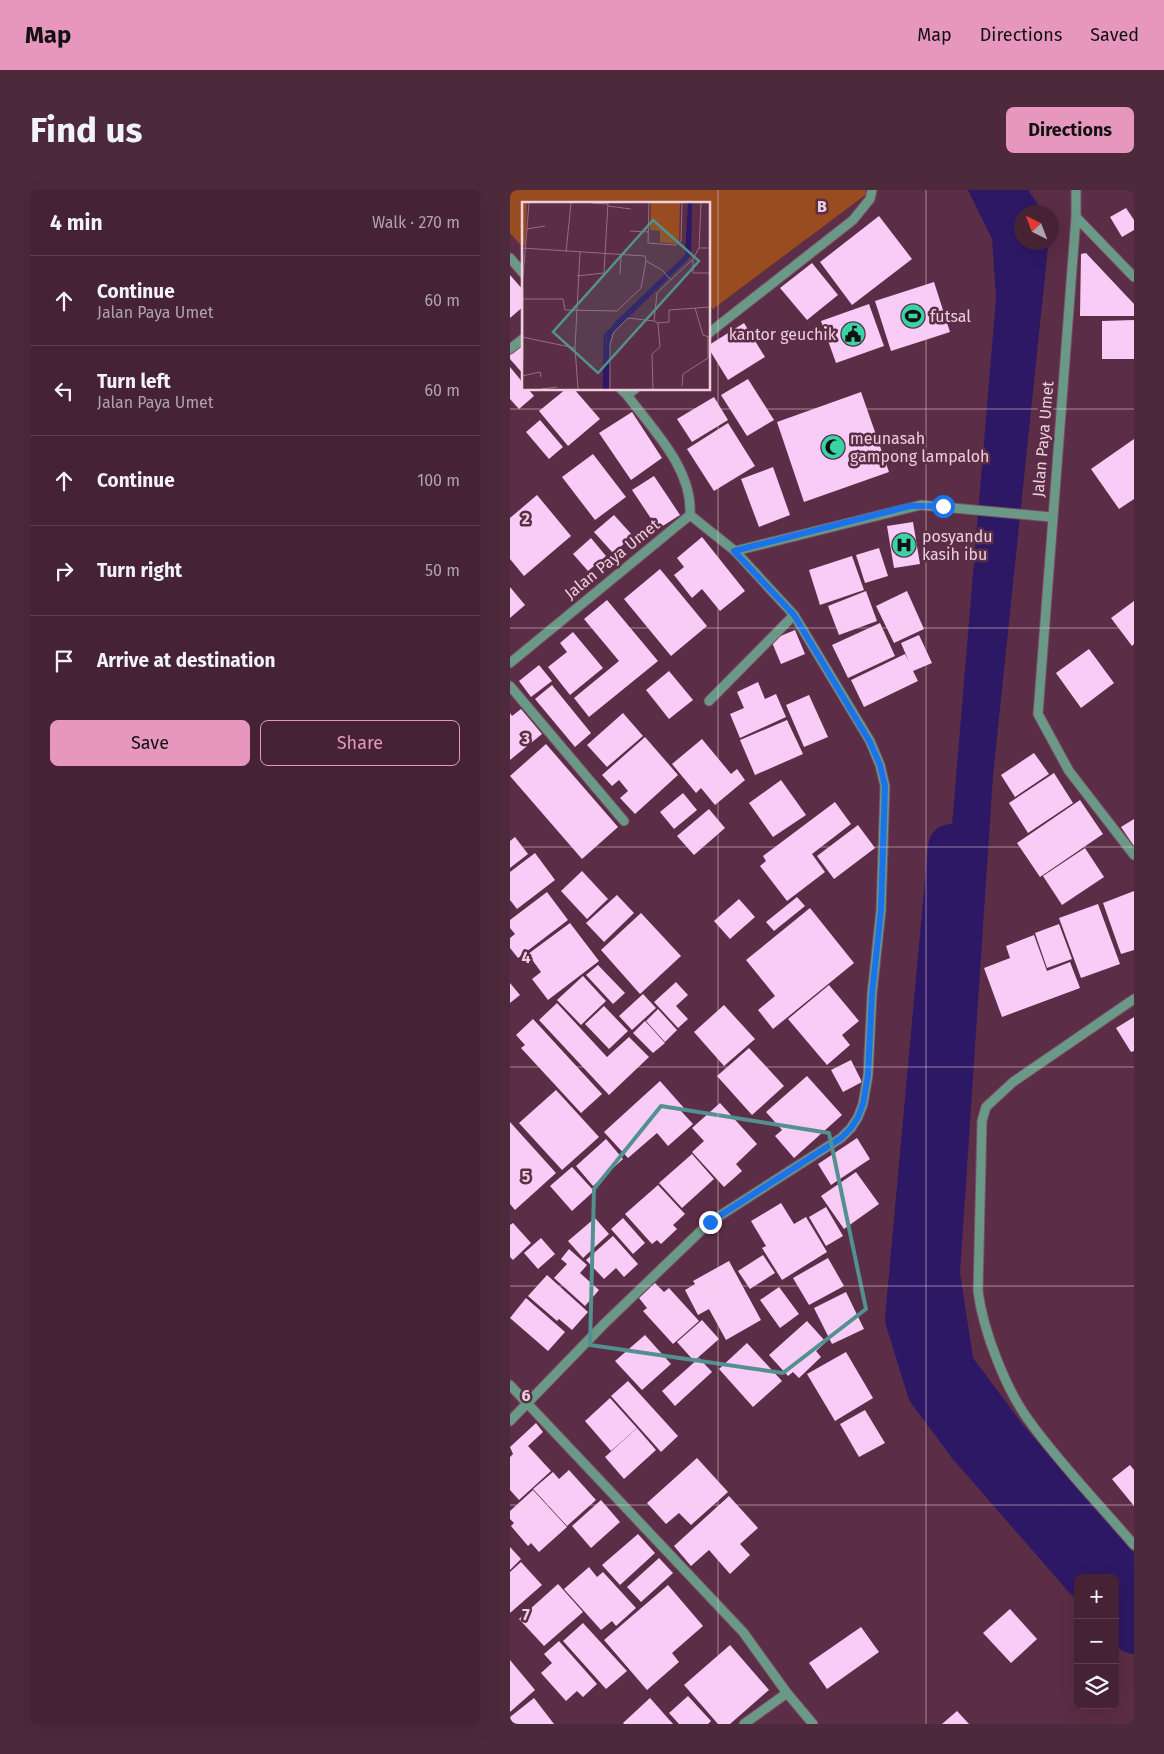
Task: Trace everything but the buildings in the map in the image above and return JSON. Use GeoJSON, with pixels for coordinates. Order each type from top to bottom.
{"type":"FeatureCollection","features":[{"type":"Feature","properties":{"kind":"street"},"geometry":{"type":"LineString","coordinates":[[710,332],[853,220],[870,199],[872,190]]}},
{"type":"Feature","properties":{"kind":"street","name":"Jalan Paya Umet"},"geometry":{"type":"LineString","coordinates":[[734,551],[910,506],[943,506],[1051,517],[1076,217],[1076,190]]}},
{"type":"Feature","properties":{"kind":"street"},"geometry":{"type":"LineString","coordinates":[[1076,217],[1134,277]]}},
{"type":"Feature","properties":{"kind":"street"},"geometry":{"type":"LineString","coordinates":[[510,258],[522,272]]}},
{"type":"Feature","properties":{"kind":"street"},"geometry":{"type":"LineString","coordinates":[[510,349],[522,340]]}},
{"type":"Feature","properties":{"kind":"street"},"geometry":{"type":"LineString","coordinates":[[510,1421],[604,1324],[710,1222],[841,1138],[858,1117],[863,1104],[868,1075],[872,994],[881,910],[885,786],[880,765],[870,742],[794,615],[734,551],[690,515],[688,488],[671,454],[624,392]]}},
{"type":"Feature","properties":{"kind":"street","name":"Jalan Paya Umet"},"geometry":{"type":"LineString","coordinates":[[510,663],[690,515]]}},
{"type":"Feature","properties":{"kind":"street"},"geometry":{"type":"LineString","coordinates":[[1051,517],[1038,714],[1069,771],[1134,855]]}},
{"type":"Feature","properties":{"kind":"street"},"geometry":{"type":"LineString","coordinates":[[709,701],[794,615]]}},
{"type":"Feature","properties":{"kind":"street"},"geometry":{"type":"LineString","coordinates":[[510,686],[624,821]]}},
{"type":"Feature","properties":{"kind":"street"},"geometry":{"type":"LineString","coordinates":[[1134,999],[1013,1082],[986,1107],[982,1120],[978,1291],[980,1304],[998,1364],[1029,1421],[1134,1545]]}},
{"type":"Feature","properties":{"kind":"street"},"geometry":{"type":"LineString","coordinates":[[510,1385],[743,1632],[787,1693],[813,1724]]}},
{"type":"Feature","properties":{"kind":"street"},"geometry":{"type":"LineString","coordinates":[[744,1724],[787,1693]]}},
{"type":"Feature","properties":{"kind":"highlighted area"},"geometry":{"type":"Polygon","coordinates":[[[661,1106],[829,1133],[866,1309],[783,1373],[590,1345],[594,1189],[661,1106]]]}},
{"type":"Feature","properties":{"kind":"shaded area"},"geometry":{"type":"Polygon","coordinates":[[[510,190],[865,190],[868,193],[713,309],[710,305],[710,202],[522,202],[522,247],[510,233],[510,190]]]}},
{"type":"Feature","properties":{"kind":"shaded area"},"geometry":{"type":"Polygon","coordinates":[[[968,190],[1028,190],[1038,205],[1014,205],[1014,250],[1048,250],[993,776],[960,1273],[973,1358],[1023,1425],[1134,1553],[1134,1628],[1119,1611],[1119,1574],[1089,1574],[991,1459],[938,1380],[917,1301],[919,1221],[996,298],[992,239],[968,190]]]}},
{"type":"Feature","properties":{"kind":"waterway"},"geometry":{"type":"LineString","coordinates":[[951,847],[908,1319],[930,1390],[971,1445],[1084,1574]]}},
{"type":"Feature","properties":{"kind":"waterway"},"geometry":{"type":"LineString","coordinates":[[1119,1614],[1134,1631]]}},
{"type":"Feature","properties":{"kind":"place","name":"futsal"},"geometry":{"type":"Point","coordinates":[913,316]}},
{"type":"Feature","properties":{"kind":"place","name":"kantor geuchik"},"geometry":{"type":"Point","coordinates":[853,334]}},
{"type":"Feature","properties":{"kind":"place","name":"meunasah gampong lampaloh"},"geometry":{"type":"Point","coordinates":[833,447]}},
{"type":"Feature","properties":{"kind":"place","name":"posyandu kasih ibu"},"geometry":{"type":"Point","coordinates":[904,545]}},
{"type":"Feature","properties":{"kind":"route"},"geometry":{"type":"LineString","coordinates":[[710,1222],[841,1138],[858,1117],[863,1104],[868,1075],[872,994],[881,910],[885,786],[880,765],[870,742],[794,615],[767,584],[734,551],[910,506],[943,506]]}}]}
